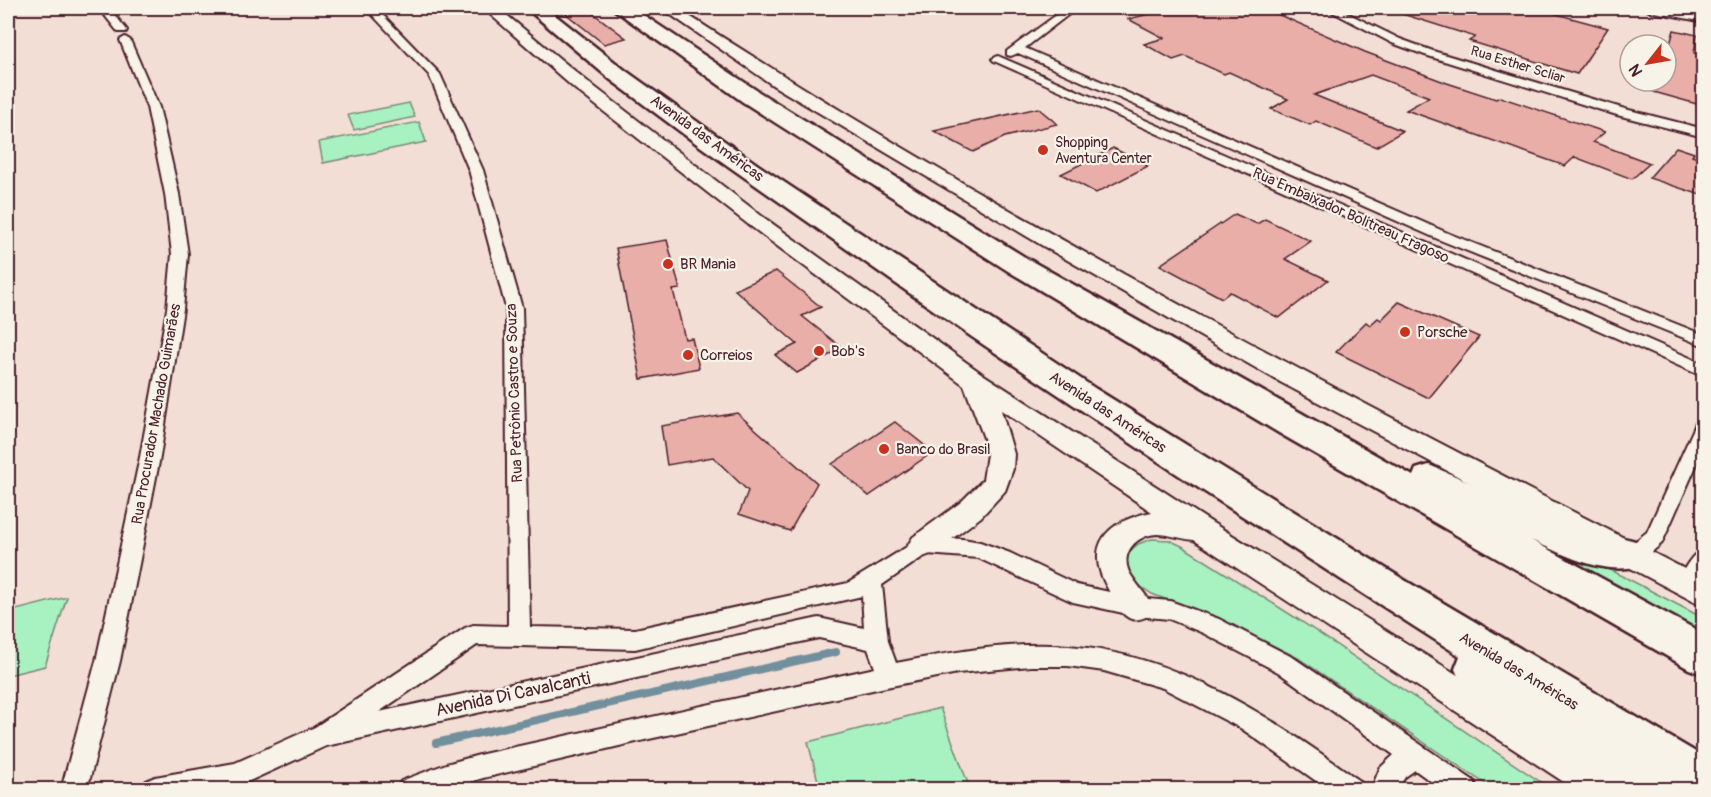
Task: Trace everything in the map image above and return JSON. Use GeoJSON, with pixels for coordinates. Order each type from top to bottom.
{"type":"FeatureCollection","features":[{"type":"Feature","properties":{"kind":"highway","name":"Avenida das Américas"},"geometry":{"type":"LineString","coordinates":[[535,8],[702,136],[906,279],[1071,389],[1359,573],[1704,783]]}},
{"type":"Feature","properties":{"kind":"highway"},"geometry":{"type":"LineString","coordinates":[[621,8],[680,49],[951,223],[1100,314],[1704,656]]}},
{"type":"Feature","properties":{"kind":"highway"},"geometry":{"type":"LineString","coordinates":[[1305,431],[1359,449],[1568,540],[1601,552],[1628,554]]}},
{"type":"Feature","properties":{"kind":"highway"},"geometry":{"type":"LineString","coordinates":[[1359,573],[1395,610],[1422,632],[1504,687],[1646,789]]}},
{"type":"Feature","properties":{"kind":"main road"},"geometry":{"type":"LineString","coordinates":[[490,8],[581,85],[756,222],[974,379],[1201,530],[1609,789]]}},
{"type":"Feature","properties":{"kind":"main road"},"geometry":{"type":"LineString","coordinates":[[668,8],[780,82],[1050,242],[1291,377],[1695,589]]}},
{"type":"Feature","properties":{"kind":"main road"},"geometry":{"type":"LineString","coordinates":[[923,545],[987,496],[998,478],[1000,463],[994,423],[974,379]]}},
{"type":"Feature","properties":{"kind":"main road"},"geometry":{"type":"LineString","coordinates":[[1137,607],[1116,574],[1111,558],[1115,543],[1126,534],[1156,523],[1201,530]]}},
{"type":"Feature","properties":{"kind":"street","name":"Rua Procurador Machado Guimarães"},"geometry":{"type":"LineString","coordinates":[[74,789],[108,661],[150,457],[175,309],[180,254],[172,194],[153,107],[123,35],[104,8]]}},
{"type":"Feature","properties":{"kind":"street","name":"Rua Petrônio Castro e Souza"},"geometry":{"type":"LineString","coordinates":[[371,8],[434,74],[476,170],[514,308],[519,637]]}},
{"type":"Feature","properties":{"kind":"street"},"geometry":{"type":"LineString","coordinates":[[1019,49],[1072,8]]}},
{"type":"Feature","properties":{"kind":"street","name":"Rua Esther Scliar"},"geometry":{"type":"LineString","coordinates":[[1330,8],[1396,41],[1429,53],[1621,112],[1704,133]]}},
{"type":"Feature","properties":{"kind":"street"},"geometry":{"type":"LineString","coordinates":[[1649,8],[1704,19]]}},
{"type":"Feature","properties":{"kind":"street","name":"Rua Embaixador Bolitreau Fragoso"},"geometry":{"type":"LineString","coordinates":[[1704,341],[1446,237],[1019,49],[998,59],[1704,371]]}},
{"type":"Feature","properties":{"kind":"street"},"geometry":{"type":"LineString","coordinates":[[1434,252],[1446,237]]}},
{"type":"Feature","properties":{"kind":"street"},"geometry":{"type":"LineString","coordinates":[[1628,554],[1639,551],[1655,537],[1701,435]]}},
{"type":"Feature","properties":{"kind":"street"},"geometry":{"type":"LineString","coordinates":[[324,735],[473,635],[635,639],[852,591],[871,581],[923,545],[980,550],[1073,593],[1137,607],[1170,610],[1211,626],[1286,665],[1465,789]]}},
{"type":"Feature","properties":{"kind":"street"},"geometry":{"type":"LineString","coordinates":[[1695,589],[1704,557]]}},
{"type":"Feature","properties":{"kind":"street"},"geometry":{"type":"LineString","coordinates":[[871,581],[877,641],[889,675]]}},
{"type":"Feature","properties":{"kind":"street","name":"Avenida Di Cavalcanti"},"geometry":{"type":"LineString","coordinates":[[155,789],[236,775],[324,735],[819,627],[877,641]]}},
{"type":"Feature","properties":{"kind":"street"},"geometry":{"type":"LineString","coordinates":[[419,785],[442,776],[608,736],[889,675],[952,663],[1032,654],[1079,656],[1140,669],[1209,696],[1276,735],[1351,789]]}},
{"type":"Feature","properties":{"kind":"street"},"geometry":{"type":"LineString","coordinates":[[1384,789],[1389,773],[1402,763],[1418,756]]}},
{"type":"Feature","properties":{"kind":"green space"},"geometry":{"type":"Polygon","coordinates":[[[409,103],[415,117],[354,130],[348,115],[409,103]]]}},
{"type":"Feature","properties":{"kind":"green space"},"geometry":{"type":"Polygon","coordinates":[[[419,122],[426,142],[323,163],[319,142],[419,122]]]}},
{"type":"Feature","properties":{"kind":"green space"},"geometry":{"type":"Polygon","coordinates":[[[1449,504],[1613,571],[1703,618],[1703,641],[1449,504]]]}},
{"type":"Feature","properties":{"kind":"green space"},"geometry":{"type":"Polygon","coordinates":[[[1152,539],[1169,540],[1182,546],[1299,620],[1551,789],[1493,789],[1298,658],[1231,624],[1152,594],[1137,584],[1129,572],[1126,555],[1138,544],[1152,539]]]}},
{"type":"Feature","properties":{"kind":"green space"},"geometry":{"type":"Polygon","coordinates":[[[67,597],[45,666],[8,675],[8,612],[67,597]]]}},
{"type":"Feature","properties":{"kind":"green space"},"geometry":{"type":"Polygon","coordinates":[[[940,708],[969,786],[958,790],[820,789],[808,742],[940,708]]]}},
{"type":"Feature","properties":{"kind":"building"},"geometry":{"type":"Polygon","coordinates":[[[561,8],[586,8],[626,38],[604,44],[561,8]]]}},
{"type":"Feature","properties":{"kind":"building"},"geometry":{"type":"Polygon","coordinates":[[[1175,8],[1263,8],[1365,52],[1447,83],[1496,99],[1500,97],[1605,132],[1593,142],[1650,163],[1632,179],[1575,157],[1565,166],[1406,110],[1429,97],[1371,75],[1314,95],[1403,131],[1376,147],[1316,121],[1310,125],[1271,109],[1288,99],[1229,72],[1224,74],[1185,56],[1173,60],[1144,44],[1164,38],[1128,19],[1175,8]]]}},
{"type":"Feature","properties":{"kind":"building"},"geometry":{"type":"Polygon","coordinates":[[[1396,8],[1565,8],[1556,14],[1608,28],[1577,74],[1469,41],[1475,37],[1396,12],[1396,8]]]}},
{"type":"Feature","properties":{"kind":"building"},"geometry":{"type":"Polygon","coordinates":[[[1674,30],[1697,35],[1694,53],[1704,55],[1704,106],[1658,93],[1678,93],[1678,33],[1673,33],[1674,30]]]}},
{"type":"Feature","properties":{"kind":"building"},"geometry":{"type":"Polygon","coordinates":[[[1038,108],[1057,124],[1005,137],[973,152],[934,131],[1038,108]]]}},
{"type":"Feature","properties":{"kind":"building"},"geometry":{"type":"Polygon","coordinates":[[[1676,147],[1694,153],[1692,156],[1704,160],[1704,196],[1649,178],[1676,147]]]}},
{"type":"Feature","properties":{"kind":"building"},"geometry":{"type":"Polygon","coordinates":[[[1113,148],[1148,166],[1096,193],[1061,174],[1113,148]]]}},
{"type":"Feature","properties":{"kind":"building"},"geometry":{"type":"Polygon","coordinates":[[[1235,214],[1257,224],[1265,219],[1311,241],[1285,259],[1328,280],[1279,318],[1230,292],[1222,298],[1160,265],[1235,214]]]}},
{"type":"Feature","properties":{"kind":"building"},"geometry":{"type":"Polygon","coordinates":[[[667,240],[680,289],[673,290],[685,339],[692,338],[699,368],[641,379],[616,248],[667,240]]]}},
{"type":"Feature","properties":{"kind":"building"},"geometry":{"type":"Polygon","coordinates":[[[776,271],[821,307],[802,316],[842,348],[797,373],[775,355],[797,344],[735,290],[776,271]]]}},
{"type":"Feature","properties":{"kind":"building"},"geometry":{"type":"Polygon","coordinates":[[[1399,302],[1479,337],[1429,398],[1336,352],[1366,322],[1370,325],[1378,318],[1381,320],[1399,302]]]}},
{"type":"Feature","properties":{"kind":"building"},"geometry":{"type":"Polygon","coordinates":[[[737,413],[817,483],[790,531],[739,514],[748,491],[713,457],[667,465],[661,426],[737,413]]]}},
{"type":"Feature","properties":{"kind":"building"},"geometry":{"type":"Polygon","coordinates":[[[895,422],[933,452],[869,496],[832,464],[895,422]]]}},
{"type":"Feature","properties":{"kind":"waterway"},"geometry":{"type":"LineString","coordinates":[[436,743],[836,652]]}},
{"type":"Feature","properties":{"kind":"place","name":"Shopping Aventura Center"},"geometry":{"type":"Point","coordinates":[1043,150]}},
{"type":"Feature","properties":{"kind":"place","name":"BR Mania"},"geometry":{"type":"Point","coordinates":[668,264]}},
{"type":"Feature","properties":{"kind":"place","name":"Porsche"},"geometry":{"type":"Point","coordinates":[1405,332]}},
{"type":"Feature","properties":{"kind":"place","name":"Bob's"},"geometry":{"type":"Point","coordinates":[819,351]}},
{"type":"Feature","properties":{"kind":"place","name":"Correios"},"geometry":{"type":"Point","coordinates":[688,355]}},
{"type":"Feature","properties":{"kind":"place","name":"Banco do Brasil"},"geometry":{"type":"Point","coordinates":[884,449]}}]}
